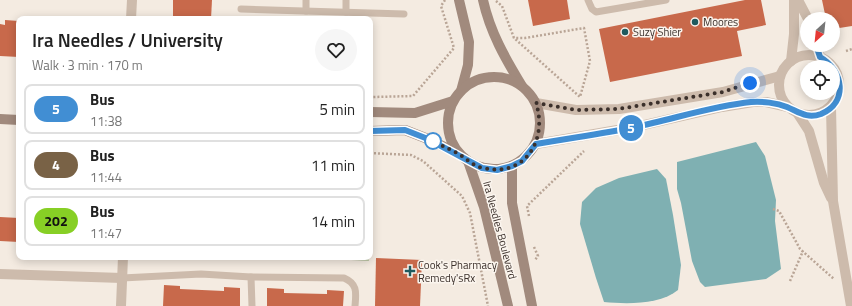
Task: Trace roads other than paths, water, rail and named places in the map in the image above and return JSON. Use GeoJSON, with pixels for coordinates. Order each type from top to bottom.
{"type":"FeatureCollection","features":[{"type":"Feature","properties":{"kind":"main road"},"geometry":{"type":"LineString","coordinates":[[459,0],[469,42],[468,64],[461,91]]}},
{"type":"Feature","properties":{"kind":"main road"},"geometry":{"type":"LineString","coordinates":[[373,131],[405,130],[428,139],[482,168],[497,170],[512,166],[522,161],[536,144],[540,131],[541,116],[536,103],[522,86],[498,46],[486,17],[483,0]]}},
{"type":"Feature","properties":{"kind":"main road"},"geometry":{"type":"LineString","coordinates":[[464,158],[452,143],[448,129],[448,115],[453,101],[461,91],[471,83],[484,78],[497,77],[510,80],[522,86]]}},
{"type":"Feature","properties":{"kind":"main road"},"geometry":{"type":"LineString","coordinates":[[373,112],[415,113],[453,101]]}},
{"type":"Feature","properties":{"kind":"main road"},"geometry":{"type":"LineString","coordinates":[[0,119],[16,120]]}},
{"type":"Feature","properties":{"kind":"main road","name":"Ira Needles Boulevard"},"geometry":{"type":"LineString","coordinates":[[464,158],[484,207],[508,306]]}},
{"type":"Feature","properties":{"kind":"main road","name":"Ira Needles Boulevard"},"geometry":{"type":"LineString","coordinates":[[512,166],[512,203],[532,306]]}},
{"type":"Feature","properties":{"kind":"street"},"geometry":{"type":"LineString","coordinates":[[131,16],[132,0]]}},
{"type":"Feature","properties":{"kind":"street"},"geometry":{"type":"LineString","coordinates":[[791,61],[794,34],[794,0]]}},
{"type":"Feature","properties":{"kind":"street"},"geometry":{"type":"LineString","coordinates":[[798,0],[804,12]]}},
{"type":"Feature","properties":{"kind":"street"},"geometry":{"type":"LineString","coordinates":[[818,52],[820,57]]}},
{"type":"Feature","properties":{"kind":"street"},"geometry":{"type":"LineString","coordinates":[[788,107],[779,91],[780,76],[791,61],[800,56],[809,55],[820,57],[832,65],[840,81],[840,91],[836,100],[831,107],[816,115],[798,114]]}},
{"type":"Feature","properties":{"kind":"street"},"geometry":{"type":"LineString","coordinates":[[536,103],[576,110],[618,109],[723,92],[780,76]]}},
{"type":"Feature","properties":{"kind":"street"},"geometry":{"type":"LineString","coordinates":[[536,144],[635,127],[722,107],[753,102],[766,102],[788,107],[798,114],[809,131],[824,183],[833,201]]}},
{"type":"Feature","properties":{"kind":"street"},"geometry":{"type":"LineString","coordinates":[[831,107],[833,201],[850,306]]}},
{"type":"Feature","properties":{"kind":"street"},"geometry":{"type":"LineString","coordinates":[[121,306],[123,260]]}},
{"type":"Feature","properties":{"kind":"street"},"geometry":{"type":"LineString","coordinates":[[0,274],[122,278]]}},
{"type":"Feature","properties":{"kind":"lane"},"geometry":{"type":"LineString","coordinates":[[306,0],[306,11]]}},
{"type":"Feature","properties":{"kind":"lane"},"geometry":{"type":"LineString","coordinates":[[346,0],[346,12]]}},
{"type":"Feature","properties":{"kind":"lane"},"geometry":{"type":"LineString","coordinates":[[588,0],[592,9],[596,12],[666,0]]}},
{"type":"Feature","properties":{"kind":"lane"},"geometry":{"type":"LineString","coordinates":[[241,9],[404,14]]}},
{"type":"Feature","properties":{"kind":"lane"},"geometry":{"type":"LineString","coordinates":[[122,278],[201,274],[251,277],[344,278],[352,281],[356,288],[355,306]]}},
{"type":"Feature","properties":{"kind":"lane"},"geometry":{"type":"LineString","coordinates":[[251,277],[252,306]]}},
{"type":"Feature","properties":{"kind":"water"},"geometry":{"type":"Polygon","coordinates":[[[756,142],[765,156],[776,200],[775,221],[781,269],[766,279],[705,287],[700,282],[692,261],[677,189],[677,162],[756,142]]]}},
{"type":"Feature","properties":{"kind":"water"},"geometry":{"type":"Polygon","coordinates":[[[657,169],[666,179],[673,215],[681,265],[678,290],[671,295],[652,301],[632,303],[604,302],[580,224],[582,202],[596,188],[619,178],[657,169]]]}},
{"type":"Feature","properties":{"kind":"place","name":"Moores"},"geometry":{"type":"Point","coordinates":[695,22]}},
{"type":"Feature","properties":{"kind":"place","name":"Suzy Shier"},"geometry":{"type":"Point","coordinates":[625,32]}},
{"type":"Feature","properties":{"kind":"place","name":"Cook's Pharmacy Remedy'sRx"},"geometry":{"type":"Point","coordinates":[410,271]}}]}
